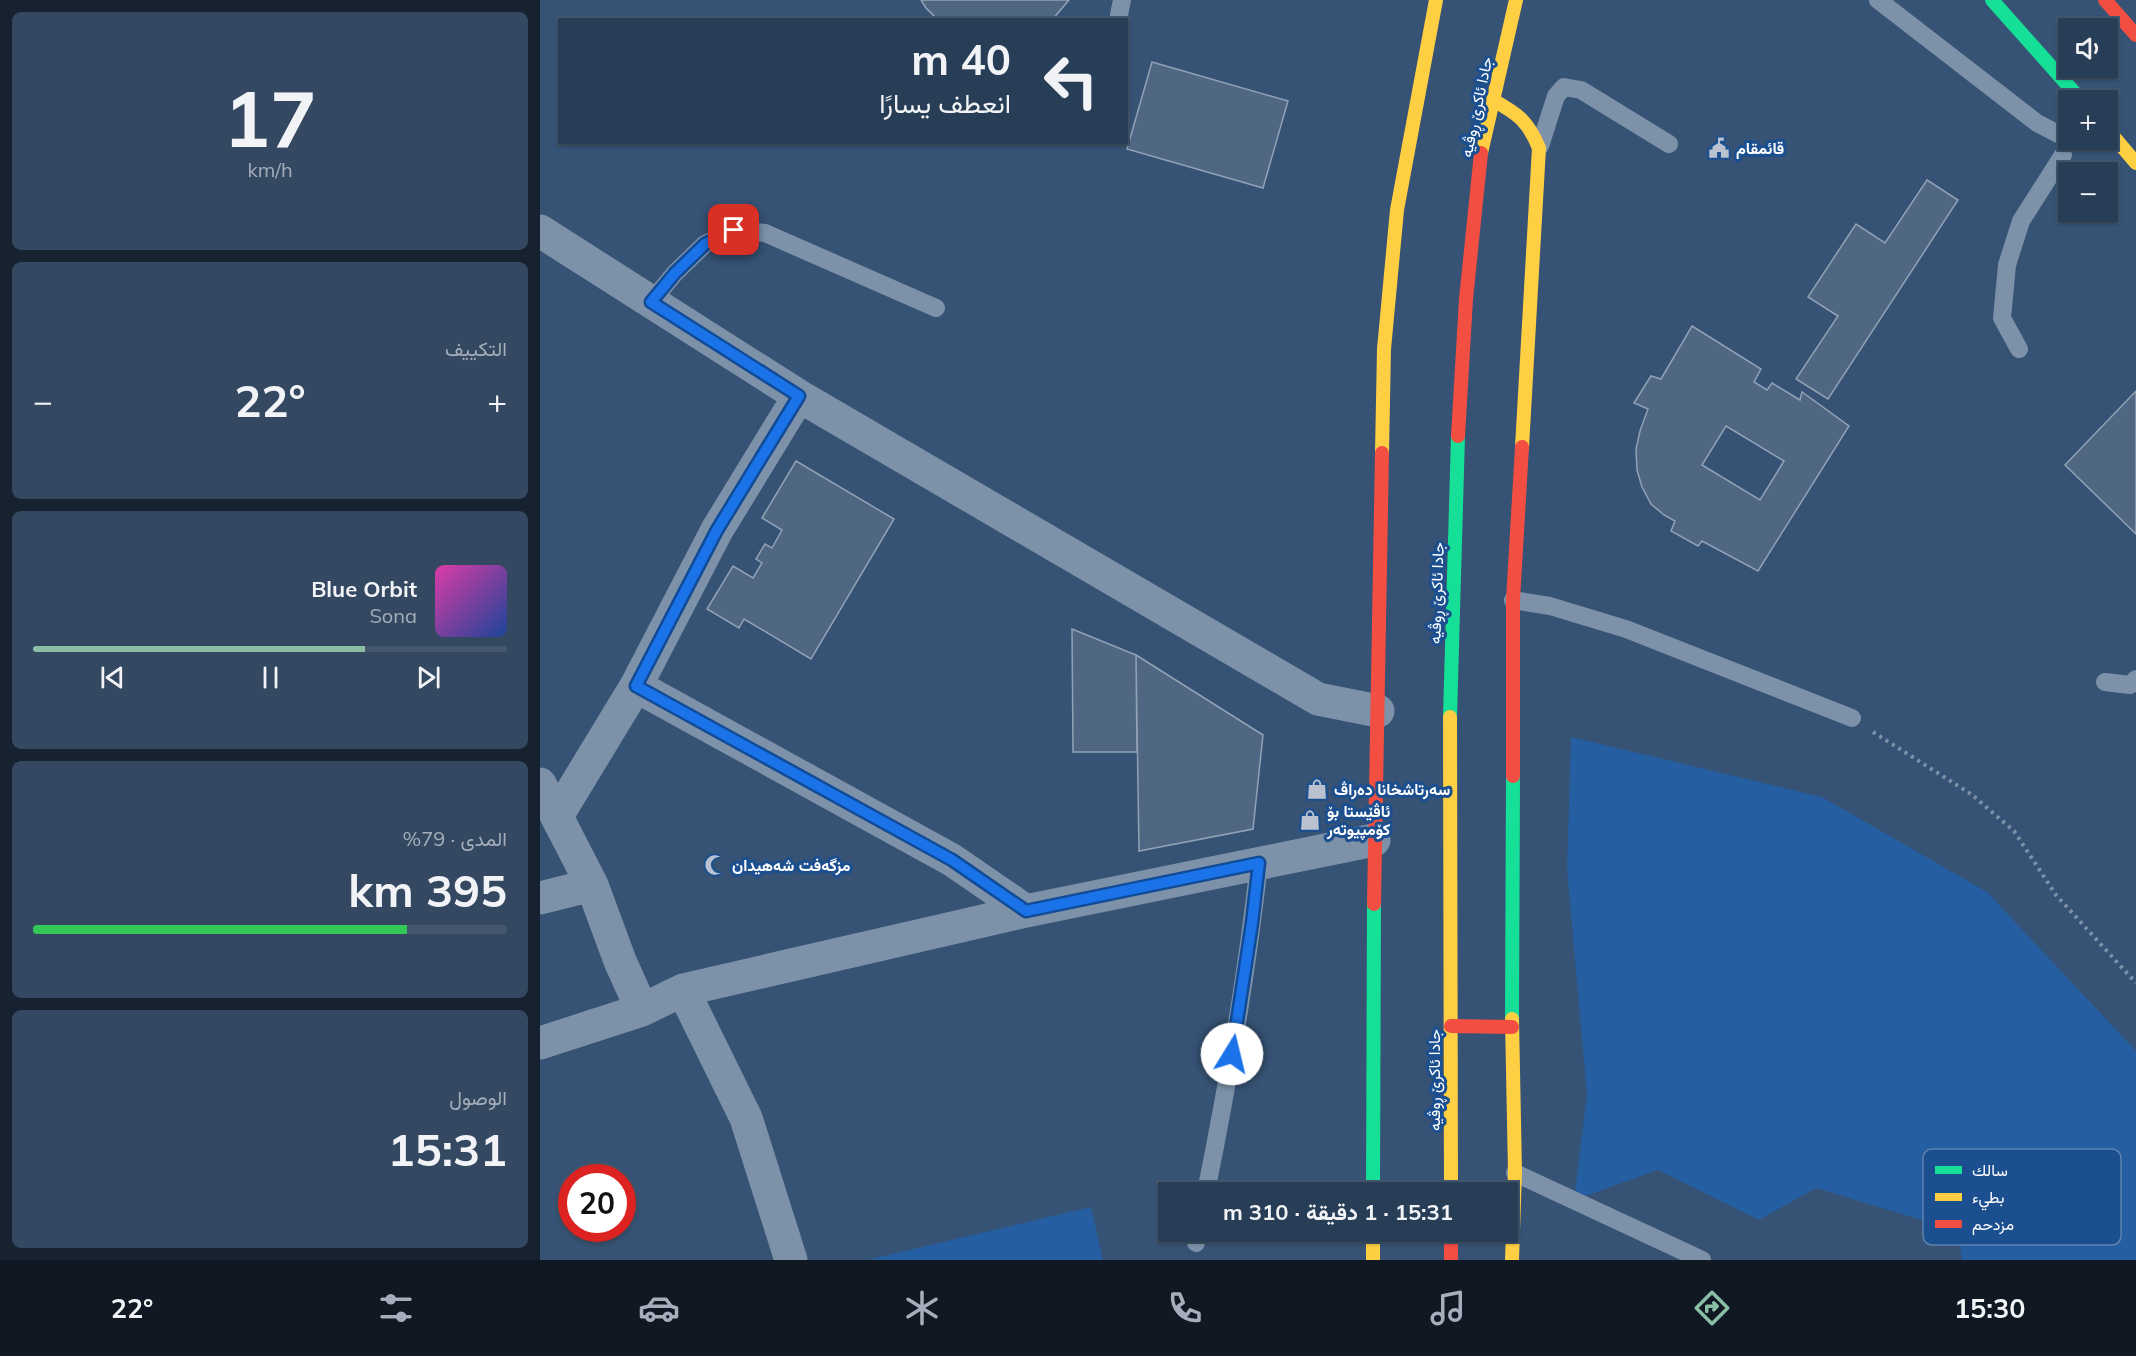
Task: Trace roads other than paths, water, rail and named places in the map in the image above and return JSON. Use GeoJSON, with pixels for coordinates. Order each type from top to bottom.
{"type":"FeatureCollection","features":[{"type":"Feature","properties":{"kind":"main road"},"geometry":{"type":"LineString","coordinates":[[1374,1182],[1374,840],[1384,349],[1397,210],[1436,0]]}},
{"type":"Feature","properties":{"kind":"main road","name":"جادا ئاکرێ ڕوڤیە"},"geometry":{"type":"LineString","coordinates":[[1451,1182],[1449,702],[1458,438],[1466,299],[1482,144],[1516,0]]}},
{"type":"Feature","properties":{"kind":"main road"},"geometry":{"type":"LineString","coordinates":[[1992,0],[2072,90]]}},
{"type":"Feature","properties":{"kind":"main road"},"geometry":{"type":"LineString","coordinates":[[2105,0],[2136,35]]}},
{"type":"Feature","properties":{"kind":"main road"},"geometry":{"type":"LineString","coordinates":[[1493,100],[1519,114],[1525,120],[1539,148],[1513,600],[1512,1027],[1515,1173],[1512,1260]]}},
{"type":"Feature","properties":{"kind":"main road"},"geometry":{"type":"LineString","coordinates":[[2118,142],[2136,163]]}},
{"type":"Feature","properties":{"kind":"main road"},"geometry":{"type":"LineString","coordinates":[[1450,1026],[1512,1027]]}},
{"type":"Feature","properties":{"kind":"main road"},"geometry":{"type":"LineString","coordinates":[[1373,1242],[1373,1260]]}},
{"type":"Feature","properties":{"kind":"main road"},"geometry":{"type":"LineString","coordinates":[[1451,1242],[1451,1260]]}},
{"type":"Feature","properties":{"kind":"street"},"geometry":{"type":"LineString","coordinates":[[540,231],[799,396],[1318,699],[1378,711]]}},
{"type":"Feature","properties":{"kind":"street"},"geometry":{"type":"LineString","coordinates":[[557,816],[636,686],[717,530],[799,396]]}},
{"type":"Feature","properties":{"kind":"street"},"geometry":{"type":"LineString","coordinates":[[636,686],[952,860],[1026,911]]}},
{"type":"Feature","properties":{"kind":"street"},"geometry":{"type":"LineString","coordinates":[[540,784],[592,885],[620,961],[642,1010]]}},
{"type":"Feature","properties":{"kind":"street"},"geometry":{"type":"LineString","coordinates":[[540,1043],[642,1010],[683,990],[1026,911],[1374,840]]}},
{"type":"Feature","properties":{"kind":"street"},"geometry":{"type":"LineString","coordinates":[[540,898],[592,885]]}},
{"type":"Feature","properties":{"kind":"street"},"geometry":{"type":"LineString","coordinates":[[683,990],[746,1118],[791,1260]]}},
{"type":"Feature","properties":{"kind":"lane"},"geometry":{"type":"LineString","coordinates":[[1878,0],[2058,137]]}},
{"type":"Feature","properties":{"kind":"lane"},"geometry":{"type":"LineString","coordinates":[[1539,148],[1556,96],[1564,87],[1581,90],[1669,144]]}},
{"type":"Feature","properties":{"kind":"lane"},"geometry":{"type":"LineString","coordinates":[[2019,349],[2002,318],[2007,265],[2021,221],[2064,150]]}},
{"type":"Feature","properties":{"kind":"lane"},"geometry":{"type":"LineString","coordinates":[[651,302],[675,273],[705,244],[734,230],[765,233],[936,308]]}},
{"type":"Feature","properties":{"kind":"lane"},"geometry":{"type":"LineString","coordinates":[[1513,600],[1550,606],[1626,629],[1852,718]]}},
{"type":"Feature","properties":{"kind":"lane"},"geometry":{"type":"LineString","coordinates":[[2105,682],[2130,685],[2136,679]]}},
{"type":"Feature","properties":{"kind":"lane"},"geometry":{"type":"LineString","coordinates":[[1208,1182],[1234,1043],[1259,863]]}},
{"type":"Feature","properties":{"kind":"lane"},"geometry":{"type":"LineString","coordinates":[[1515,1173],[1702,1260]]}},
{"type":"Feature","properties":{"kind":"place","name":"قائمقام"},"geometry":{"type":"Point","coordinates":[1719,148]}},
{"type":"Feature","properties":{"kind":"place","name":"سەرتاشخانا دەراڤ"},"geometry":{"type":"Point","coordinates":[1317,789]}},
{"type":"Feature","properties":{"kind":"place","name":"ئاڤێستا بۆ کۆمپیوتەر"},"geometry":{"type":"Point","coordinates":[1310,820]}},
{"type":"Feature","properties":{"kind":"place","name":"مزگەفت شه‌هيدان"},"geometry":{"type":"Point","coordinates":[715,865]}}]}
